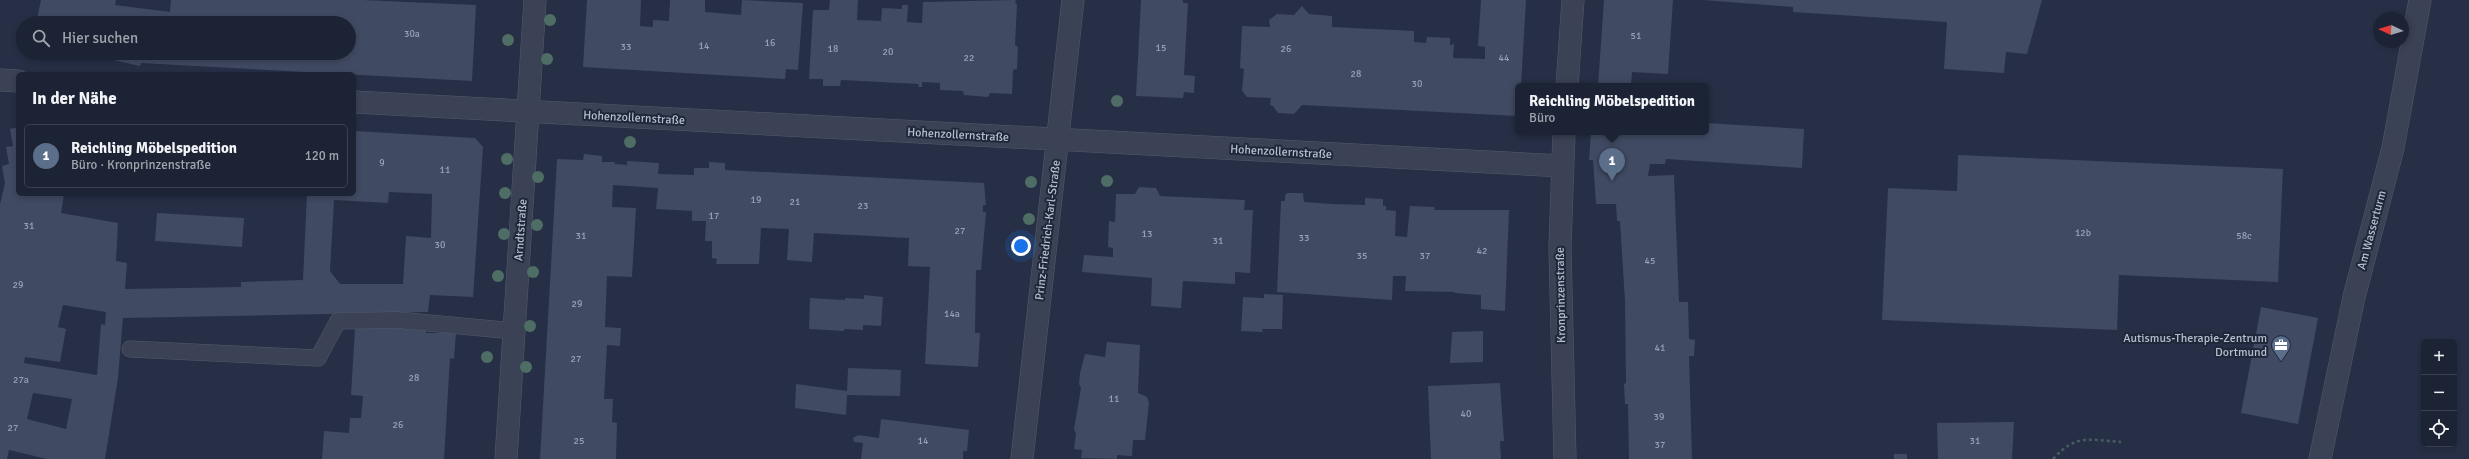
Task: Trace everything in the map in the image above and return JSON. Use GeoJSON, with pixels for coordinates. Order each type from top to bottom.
{"type":"FeatureCollection","features":[{"type":"Feature","properties":{"kind":"street","name":"Arndtstraße"},"geometry":{"type":"LineString","coordinates":[[506,459],[535,0]]}},
{"type":"Feature","properties":{"kind":"street","name":"Prinz-Friedrich-Karl-Straße"},"geometry":{"type":"LineString","coordinates":[[1022,459],[1073,0]]}},
{"type":"Feature","properties":{"kind":"street"},"geometry":{"type":"LineString","coordinates":[[1567,83],[1573,0]]}},
{"type":"Feature","properties":{"kind":"street","name":"Am Wasserturm"},"geometry":{"type":"LineString","coordinates":[[2320,459],[2354,297],[2394,148],[2420,0]]}},
{"type":"Feature","properties":{"kind":"street"},"geometry":{"type":"LineString","coordinates":[[0,80],[16,81]]}},
{"type":"Feature","properties":{"kind":"street","name":"Hohenzollernstraße"},"geometry":{"type":"LineString","coordinates":[[356,102],[528,113],[1562,166]]}},
{"type":"Feature","properties":{"kind":"street","name":"Kronprinzenstraße"},"geometry":{"type":"LineString","coordinates":[[1564,135],[1560,247],[1565,459]]}},
{"type":"Feature","properties":{"kind":"lane"},"geometry":{"type":"LineString","coordinates":[[130,350],[318,358],[338,321],[397,320],[514,331]]}},
{"type":"Feature","properties":{"kind":"path"},"geometry":{"type":"LineString","coordinates":[[2053,459],[2072,442],[2086,440],[2121,442]]}},
{"type":"Feature","properties":{"kind":"building"},"geometry":{"type":"Polygon","coordinates":[[[41,0],[116,0],[115,5],[170,12],[171,0],[363,0],[476,5],[472,81],[356,75],[356,72],[306,72],[141,63],[140,66],[113,60],[356,60],[356,16],[38,16],[41,0]]]}},
{"type":"Feature","properties":{"kind":"building"},"geometry":{"type":"Polygon","coordinates":[[[587,0],[641,0],[640,26],[653,27],[653,20],[669,21],[670,0],[705,0],[705,12],[741,15],[742,0],[803,3],[798,70],[786,69],[785,79],[583,67],[587,0]]]}},
{"type":"Feature","properties":{"kind":"building"},"geometry":{"type":"Polygon","coordinates":[[[830,0],[858,0],[857,20],[881,21],[882,8],[902,9],[902,5],[908,5],[907,22],[922,23],[923,2],[1016,0],[1015,45],[1018,47],[1017,69],[1013,70],[1012,94],[990,93],[988,97],[964,95],[963,91],[940,90],[940,83],[922,82],[922,87],[918,87],[919,84],[841,80],[840,86],[823,86],[823,79],[809,79],[813,10],[829,10],[830,0]]]}},
{"type":"Feature","properties":{"kind":"building"},"geometry":{"type":"Polygon","coordinates":[[[1141,0],[1183,0],[1183,3],[1188,3],[1184,75],[1195,76],[1194,93],[1184,92],[1183,98],[1136,96],[1141,0]]]}},
{"type":"Feature","properties":{"kind":"building"},"geometry":{"type":"Polygon","coordinates":[[[1481,0],[1526,0],[1521,83],[1515,83],[1515,116],[1302,105],[1294,114],[1278,113],[1273,106],[1270,105],[1271,98],[1247,97],[1242,91],[1244,69],[1240,68],[1242,26],[1270,27],[1269,20],[1277,14],[1294,15],[1302,6],[1309,14],[1332,16],[1332,27],[1414,31],[1414,42],[1426,43],[1427,37],[1450,38],[1450,45],[1454,44],[1453,58],[1485,59],[1485,47],[1478,46],[1481,0]]]}},
{"type":"Feature","properties":{"kind":"building"},"geometry":{"type":"Polygon","coordinates":[[[1604,0],[1673,0],[1668,74],[1632,72],[1631,83],[1598,83],[1604,0]]]}},
{"type":"Feature","properties":{"kind":"building"},"geometry":{"type":"Polygon","coordinates":[[[1703,0],[2042,0],[2027,54],[2006,52],[2004,73],[1944,69],[1947,22],[1793,12],[1793,7],[1703,0]]]}},
{"type":"Feature","properties":{"kind":"building"},"geometry":{"type":"Polygon","coordinates":[[[1709,123],[1804,129],[1802,168],[1666,159],[1665,164],[1650,164],[1648,176],[1674,175],[1679,302],[1688,302],[1689,339],[1695,340],[1694,356],[1689,356],[1692,459],[1629,459],[1628,404],[1625,404],[1624,384],[1626,383],[1625,301],[1620,221],[1617,221],[1616,204],[1596,204],[1593,160],[1589,160],[1591,135],[1709,135],[1709,123]]]}},
{"type":"Feature","properties":{"kind":"building"},"geometry":{"type":"Polygon","coordinates":[[[16,128],[16,196],[64,196],[61,213],[118,223],[116,261],[127,263],[125,289],[241,287],[241,282],[303,280],[307,196],[356,196],[356,131],[475,138],[483,147],[473,297],[430,295],[428,312],[123,318],[118,378],[105,459],[47,459],[9,450],[7,459],[0,459],[0,204],[5,183],[2,166],[9,164],[6,147],[13,146],[10,129],[16,128]],[[389,192],[388,203],[334,200],[330,271],[340,284],[403,284],[406,236],[431,238],[432,194],[389,192]],[[63,305],[58,327],[66,329],[60,362],[25,357],[24,363],[97,375],[101,324],[105,325],[106,312],[63,305]],[[33,393],[27,419],[66,429],[72,399],[33,393]]]}},
{"type":"Feature","properties":{"kind":"building"},"geometry":{"type":"Polygon","coordinates":[[[584,154],[602,156],[602,162],[615,162],[614,164],[627,165],[627,161],[659,163],[658,174],[694,175],[694,168],[709,168],[709,162],[725,163],[725,170],[984,183],[986,205],[983,205],[983,212],[986,212],[981,270],[976,270],[975,333],[980,333],[978,367],[925,364],[930,267],[908,266],[909,238],[814,233],[812,262],[787,260],[789,229],[761,228],[759,264],[716,264],[717,259],[712,258],[712,241],[705,241],[706,221],[692,221],[692,211],[656,209],[658,188],[613,185],[612,207],[636,208],[632,277],[607,276],[605,327],[621,328],[620,346],[607,345],[604,399],[613,399],[612,422],[617,423],[616,459],[540,459],[557,159],[583,160],[584,154]]]}},
{"type":"Feature","properties":{"kind":"building"},"geometry":{"type":"Polygon","coordinates":[[[1958,155],[2283,169],[2278,282],[2119,275],[2117,330],[1882,320],[1888,188],[1957,191],[1958,155]]]}},
{"type":"Feature","properties":{"kind":"building"},"geometry":{"type":"Polygon","coordinates":[[[1139,187],[1156,188],[1160,196],[1245,200],[1244,210],[1253,210],[1250,273],[1235,272],[1235,284],[1183,281],[1181,308],[1179,308],[1151,306],[1152,278],[1082,272],[1084,255],[1113,257],[1113,248],[1108,247],[1109,221],[1115,222],[1116,194],[1135,194],[1139,187]]]}},
{"type":"Feature","properties":{"kind":"building"},"geometry":{"type":"Polygon","coordinates":[[[1287,193],[1303,193],[1304,202],[1332,204],[1365,205],[1365,198],[1383,199],[1383,206],[1386,206],[1386,210],[1396,211],[1395,236],[1407,237],[1410,206],[1434,207],[1435,210],[1509,210],[1505,311],[1481,309],[1481,295],[1454,293],[1455,292],[1405,291],[1406,276],[1393,276],[1392,300],[1277,292],[1281,201],[1285,201],[1285,195],[1287,193]]]}},
{"type":"Feature","properties":{"kind":"building"},"geometry":{"type":"Polygon","coordinates":[[[157,213],[244,218],[242,247],[155,241],[157,213]]]}},
{"type":"Feature","properties":{"kind":"building"},"geometry":{"type":"Polygon","coordinates":[[[1264,294],[1283,295],[1282,329],[1262,329],[1263,332],[1241,331],[1243,297],[1264,298],[1264,294]]]}},
{"type":"Feature","properties":{"kind":"building"},"geometry":{"type":"Polygon","coordinates":[[[864,295],[883,297],[881,326],[863,325],[863,330],[844,329],[844,331],[809,329],[810,298],[845,300],[845,298],[864,299],[864,295]]]}},
{"type":"Feature","properties":{"kind":"building"},"geometry":{"type":"Polygon","coordinates":[[[2261,307],[2318,318],[2298,424],[2241,413],[2261,307]]]}},
{"type":"Feature","properties":{"kind":"building"},"geometry":{"type":"Polygon","coordinates":[[[367,326],[426,330],[426,333],[456,333],[454,359],[450,358],[444,459],[322,459],[324,431],[349,433],[350,418],[361,418],[363,396],[351,395],[355,328],[366,329],[367,326]]]}},
{"type":"Feature","properties":{"kind":"building"},"geometry":{"type":"Polygon","coordinates":[[[1483,331],[1483,362],[1450,363],[1452,332],[1483,331]]]}},
{"type":"Feature","properties":{"kind":"building"},"geometry":{"type":"Polygon","coordinates":[[[1107,342],[1140,345],[1138,393],[1147,397],[1149,403],[1145,440],[1133,440],[1132,456],[1117,455],[1117,459],[1081,458],[1082,450],[1074,449],[1076,434],[1074,429],[1081,388],[1079,384],[1080,373],[1085,354],[1105,357],[1107,342]]]}},
{"type":"Feature","properties":{"kind":"building"},"geometry":{"type":"Polygon","coordinates":[[[848,368],[901,370],[900,396],[847,395],[846,415],[795,408],[796,384],[847,391],[848,368]]]}},
{"type":"Feature","properties":{"kind":"building"},"geometry":{"type":"Polygon","coordinates":[[[1500,383],[1504,441],[1500,441],[1501,459],[1431,459],[1428,386],[1500,383]]]}},
{"type":"Feature","properties":{"kind":"building"},"geometry":{"type":"Polygon","coordinates":[[[881,419],[969,430],[967,451],[963,451],[963,459],[861,459],[863,443],[854,442],[853,438],[858,435],[879,438],[881,419]]]}},
{"type":"Feature","properties":{"kind":"building"},"geometry":{"type":"Polygon","coordinates":[[[2014,422],[2012,459],[1938,459],[1937,423],[2014,422]]]}},
{"type":"Feature","properties":{"kind":"building"},"geometry":{"type":"Polygon","coordinates":[[[1894,454],[1907,454],[1907,459],[1894,459],[1894,454]]]}},
{"type":"Feature","properties":{"kind":"place","name":"Reichling Möbelspedition"},"geometry":{"type":"Point","coordinates":[1612,181]}},
{"type":"Feature","properties":{"kind":"place","name":"Autismus-Therapie-Zentrum Dortmund"},"geometry":{"type":"Point","coordinates":[2281,362]}}]}
